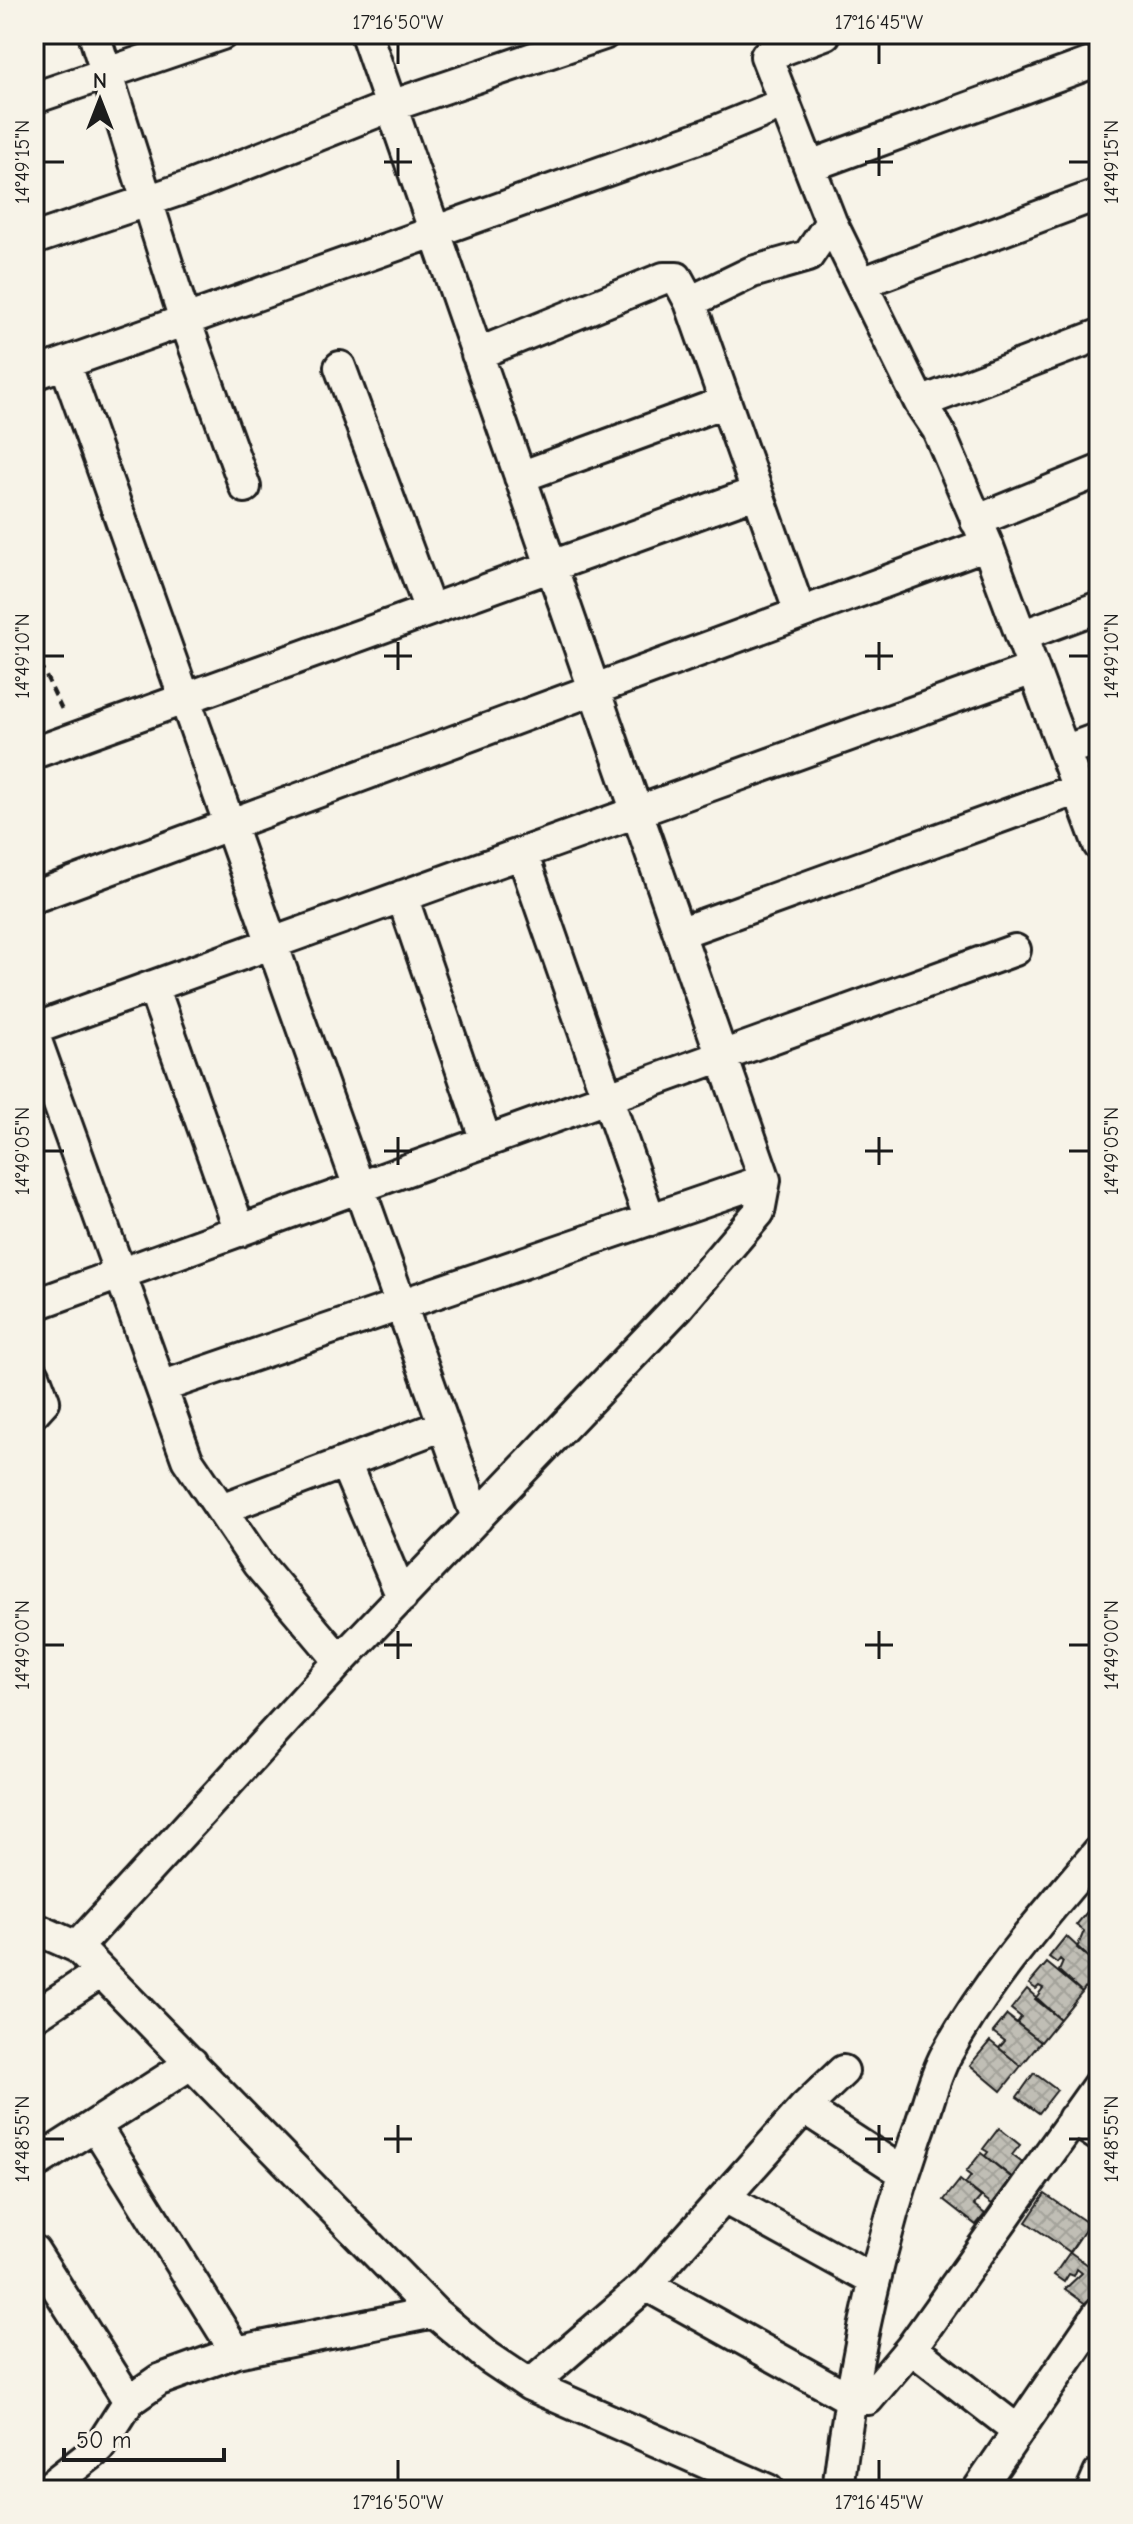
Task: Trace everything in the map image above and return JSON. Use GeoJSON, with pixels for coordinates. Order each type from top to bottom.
{"type":"FeatureCollection","features":[{"type":"Feature","properties":{"kind":"street"},"geometry":{"type":"LineString","coordinates":[[94,34],[185,320],[245,487]]}},
{"type":"Feature","properties":{"kind":"street"},"geometry":{"type":"LineString","coordinates":[[34,98],[222,34]]}},
{"type":"Feature","properties":{"kind":"street"},"geometry":{"type":"LineString","coordinates":[[77,1947],[340,1661],[740,1238],[759,1212],[765,1180],[366,34]]}},
{"type":"Feature","properties":{"kind":"street"},"geometry":{"type":"LineString","coordinates":[[34,239],[146,201],[391,106],[604,34]]}},
{"type":"Feature","properties":{"kind":"street"},"geometry":{"type":"LineString","coordinates":[[825,34],[766,56],[831,222],[864,282],[920,403],[938,430],[982,532],[1099,845]]}},
{"type":"Feature","properties":{"kind":"street"},"geometry":{"type":"LineString","coordinates":[[810,166],[1099,60]]}},
{"type":"Feature","properties":{"kind":"street"},"geometry":{"type":"LineString","coordinates":[[34,374],[435,233],[709,134],[785,103]]}},
{"type":"Feature","properties":{"kind":"street"},"geometry":{"type":"LineString","coordinates":[[864,282],[1099,194]]}},
{"type":"Feature","properties":{"kind":"street"},"geometry":{"type":"LineString","coordinates":[[690,302],[752,272],[808,256],[831,222]]}},
{"type":"Feature","properties":{"kind":"street"},"geometry":{"type":"LineString","coordinates":[[477,354],[664,278],[677,278],[690,302],[800,613]]}},
{"type":"Feature","properties":{"kind":"street"},"geometry":{"type":"LineString","coordinates":[[920,403],[1099,335]]}},
{"type":"Feature","properties":{"kind":"street"},"geometry":{"type":"LineString","coordinates":[[65,363],[477,1518]]}},
{"type":"Feature","properties":{"kind":"street"},"geometry":{"type":"LineString","coordinates":[[340,367],[430,610]]}},
{"type":"Feature","properties":{"kind":"street"},"geometry":{"type":"LineString","coordinates":[[520,477],[725,402]]}},
{"type":"Feature","properties":{"kind":"street"},"geometry":{"type":"LineString","coordinates":[[34,897],[800,613],[982,532],[1099,471]]}},
{"type":"Feature","properties":{"kind":"street"},"geometry":{"type":"LineString","coordinates":[[34,753],[757,492]]}},
{"type":"Feature","properties":{"kind":"street"},"geometry":{"type":"LineString","coordinates":[[1021,636],[1099,607]]}},
{"type":"Feature","properties":{"kind":"street"},"geometry":{"type":"LineString","coordinates":[[340,1661],[258,1564],[187,1459],[34,1032],[153,986],[1033,669]]}},
{"type":"Feature","properties":{"kind":"street"},"geometry":{"type":"LineString","coordinates":[[1064,751],[1099,738]]}},
{"type":"Feature","properties":{"kind":"street"},"geometry":{"type":"LineString","coordinates":[[679,933],[1078,789]]}},
{"type":"Feature","properties":{"kind":"street"},"geometry":{"type":"LineString","coordinates":[[522,853],[650,1220]]}},
{"type":"Feature","properties":{"kind":"street"},"geometry":{"type":"LineString","coordinates":[[402,896],[486,1141]]}},
{"type":"Feature","properties":{"kind":"street"},"geometry":{"type":"LineString","coordinates":[[34,1305],[1015,950]]}},
{"type":"Feature","properties":{"kind":"street"},"geometry":{"type":"LineString","coordinates":[[153,986],[240,1231]]}},
{"type":"Feature","properties":{"kind":"street"},"geometry":{"type":"LineString","coordinates":[[161,1387],[765,1180]]}},
{"type":"Feature","properties":{"kind":"street"},"geometry":{"type":"LineString","coordinates":[[34,1375],[44,1401],[34,1412]]}},
{"type":"Feature","properties":{"kind":"street"},"geometry":{"type":"LineString","coordinates":[[221,1509],[444,1425]]}},
{"type":"Feature","properties":{"kind":"street"},"geometry":{"type":"LineString","coordinates":[[345,1463],[402,1597]]}},
{"type":"Feature","properties":{"kind":"street"},"geometry":{"type":"LineString","coordinates":[[838,2490],[849,2398],[873,2280],[904,2173],[944,2058],[1009,1957],[1099,1851]]}},
{"type":"Feature","properties":{"kind":"street"},"geometry":{"type":"LineString","coordinates":[[34,1928],[77,1947],[434,2312],[488,2357],[530,2385],[708,2478],[768,2490]]}},
{"type":"Feature","properties":{"kind":"street"},"geometry":{"type":"LineString","coordinates":[[34,2016],[101,1972]]}},
{"type":"Feature","properties":{"kind":"street"},"geometry":{"type":"LineString","coordinates":[[34,2164],[192,2063]]}},
{"type":"Feature","properties":{"kind":"street"},"geometry":{"type":"LineString","coordinates":[[530,2385],[646,2285],[804,2108],[843,2071]]}},
{"type":"Feature","properties":{"kind":"street"},"geometry":{"type":"LineString","coordinates":[[646,2285],[849,2398],[868,2399],[911,2348],[1099,2084]]}},
{"type":"Feature","properties":{"kind":"street"},"geometry":{"type":"LineString","coordinates":[[804,2108],[904,2173]]}},
{"type":"Feature","properties":{"kind":"street"},"geometry":{"type":"LineString","coordinates":[[1073,2119],[1099,2136]]}},
{"type":"Feature","properties":{"kind":"street"},"geometry":{"type":"LineString","coordinates":[[95,2125],[236,2352]]}},
{"type":"Feature","properties":{"kind":"street"},"geometry":{"type":"LineString","coordinates":[[724,2198],[873,2280]]}},
{"type":"Feature","properties":{"kind":"street"},"geometry":{"type":"LineString","coordinates":[[34,2251],[129,2401]]}},
{"type":"Feature","properties":{"kind":"street"},"geometry":{"type":"LineString","coordinates":[[45,2490],[99,2448],[129,2401],[159,2380],[236,2352],[434,2312]]}},
{"type":"Feature","properties":{"kind":"street"},"geometry":{"type":"LineString","coordinates":[[978,2490],[1099,2313]]}},
{"type":"Feature","properties":{"kind":"street"},"geometry":{"type":"LineString","coordinates":[[911,2348],[1017,2430]]}},
{"type":"Feature","properties":{"kind":"street"},"geometry":{"type":"LineString","coordinates":[[1092,2490],[1099,2474]]}},
{"type":"Feature","properties":{"kind":"path"},"geometry":{"type":"LineString","coordinates":[[34,651],[76,737]]}},
{"type":"Feature","properties":{"kind":"building"},"geometry":{"type":"Polygon","coordinates":[[[1099,1892],[1099,1910],[1094,1912],[1087,1907],[1099,1892]]]}},
{"type":"Feature","properties":{"kind":"building"},"geometry":{"type":"Polygon","coordinates":[[[1087,1912],[1097,1920],[1099,1918],[1099,1967],[1077,1948],[1084,1931],[1076,1925],[1087,1912]]]}},
{"type":"Feature","properties":{"kind":"building"},"geometry":{"type":"Polygon","coordinates":[[[1066,1936],[1099,1967],[1082,1992],[1059,1971],[1063,1962],[1060,1959],[1057,1963],[1049,1957],[1066,1936]]]}},
{"type":"Feature","properties":{"kind":"building"},"geometry":{"type":"Polygon","coordinates":[[[1047,1963],[1082,1992],[1060,2019],[1035,1999],[1043,1988],[1039,1986],[1036,1989],[1029,1984],[1047,1963]]]}},
{"type":"Feature","properties":{"kind":"building"},"geometry":{"type":"Polygon","coordinates":[[[1027,1989],[1060,2019],[1041,2042],[1010,2018],[1017,2023],[1021,2017],[1011,2009],[1027,1989]]]}},
{"type":"Feature","properties":{"kind":"building"},"geometry":{"type":"Polygon","coordinates":[[[1007,2015],[1041,2042],[1021,2066],[999,2048],[1005,2041],[993,2032],[1007,2015]]]}},
{"type":"Feature","properties":{"kind":"building"},"geometry":{"type":"Polygon","coordinates":[[[990,2041],[1021,2066],[1001,2091],[970,2065],[990,2041]]]}},
{"type":"Feature","properties":{"kind":"building"},"geometry":{"type":"Polygon","coordinates":[[[1034,2073],[1057,2090],[1039,2113],[1017,2097],[1034,2073]]]}},
{"type":"Feature","properties":{"kind":"building"},"geometry":{"type":"Polygon","coordinates":[[[999,2128],[1020,2145],[1012,2155],[1024,2164],[1013,2178],[985,2156],[988,2152],[983,2149],[999,2128]]]}},
{"type":"Feature","properties":{"kind":"building"},"geometry":{"type":"Polygon","coordinates":[[[981,2153],[1012,2178],[992,2204],[965,2184],[971,2176],[966,2172],[981,2153]]]}},
{"type":"Feature","properties":{"kind":"building"},"geometry":{"type":"Polygon","coordinates":[[[960,2180],[981,2197],[974,2205],[985,2214],[976,2225],[944,2200],[960,2180]]]}},
{"type":"Feature","properties":{"kind":"building"},"geometry":{"type":"Polygon","coordinates":[[[1045,2194],[1089,2224],[1070,2252],[1026,2222],[1045,2194]]]}},
{"type":"Feature","properties":{"kind":"building"},"geometry":{"type":"Polygon","coordinates":[[[1070,2252],[1099,2273],[1099,2291],[1092,2289],[1099,2294],[1094,2310],[1065,2289],[1082,2273],[1077,2269],[1074,2276],[1069,2274],[1064,2282],[1054,2275],[1070,2252]]]}}]}
